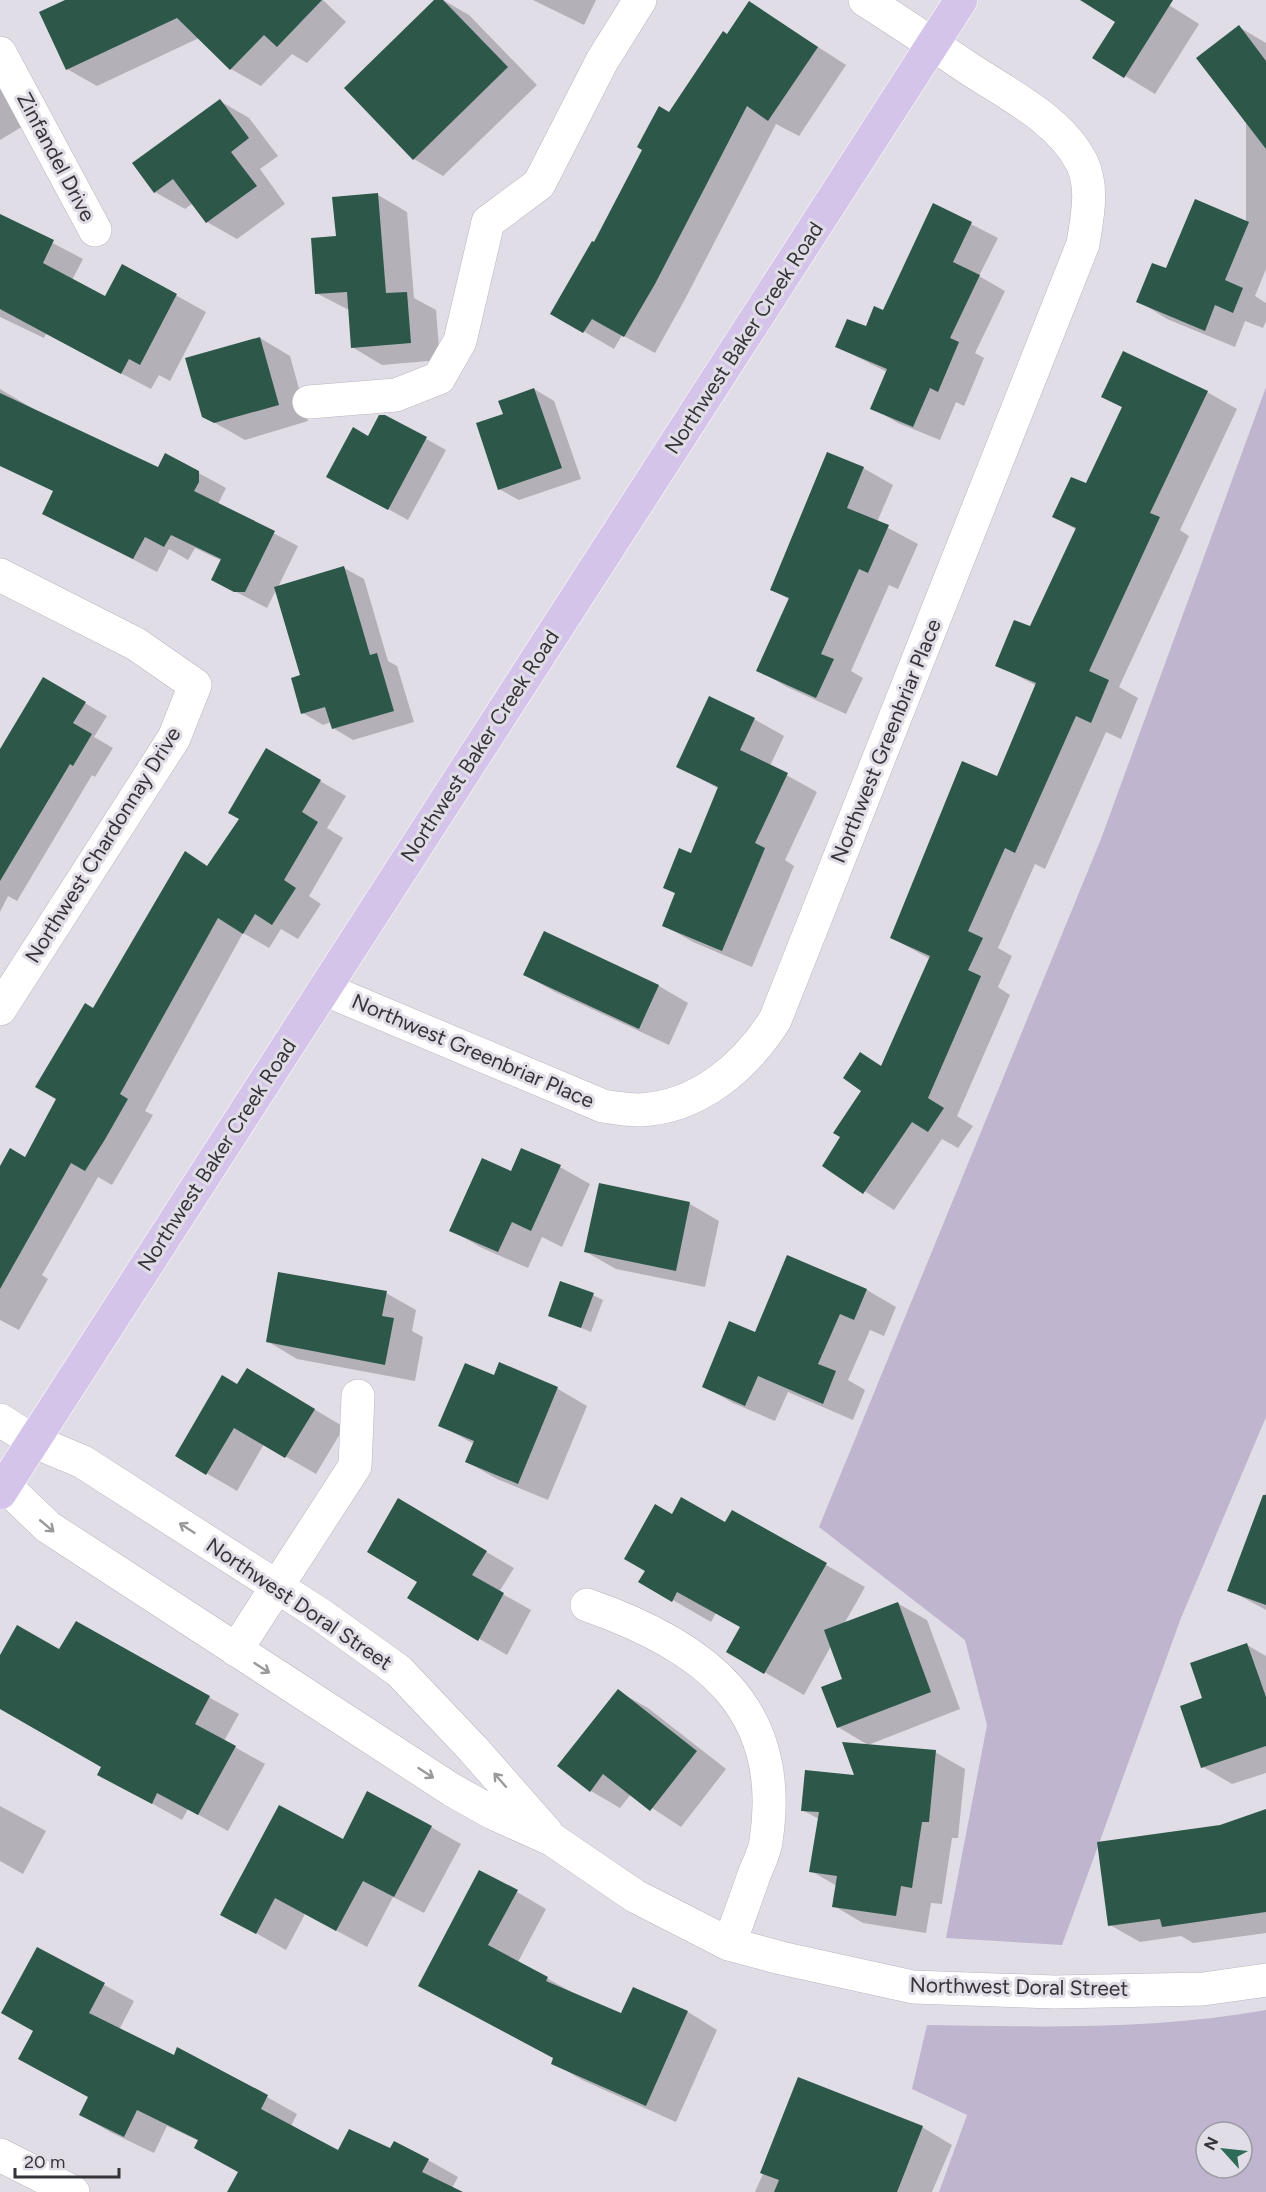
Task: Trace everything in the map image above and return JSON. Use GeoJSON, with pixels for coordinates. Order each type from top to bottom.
{"type":"FeatureCollection","features":[{"type":"Feature","properties":{"kind":"main road","name":"Northwest Baker Creek Road"},"geometry":{"type":"LineString","coordinates":[[2,1486],[961,0]]}},
{"type":"Feature","properties":{"kind":"street"},"geometry":{"type":"LineString","coordinates":[[309,402],[396,395],[439,378],[460,341],[488,222],[539,184],[602,61],[640,0]]}},
{"type":"Feature","properties":{"kind":"street","name":"Northwest Greenbriar Place"},"geometry":{"type":"LineString","coordinates":[[324,989],[603,1106],[640,1110],[669,1106],[704,1091],[730,1074],[756,1050],[775,1020],[1083,244],[1088,212],[1089,184],[1082,164],[1070,144],[1040,115],[865,0]]}},
{"type":"Feature","properties":{"kind":"street","name":"Zinfandel Drive"},"geometry":{"type":"LineString","coordinates":[[0,53],[95,230]]}},
{"type":"Feature","properties":{"kind":"street","name":"Northwest Chardonnay Drive"},"geometry":{"type":"LineString","coordinates":[[0,575],[136,644],[195,686],[174,738],[0,1010]]}},
{"type":"Feature","properties":{"kind":"street"},"geometry":{"type":"LineString","coordinates":[[236,1650],[355,1466],[358,1396]]}},
{"type":"Feature","properties":{"kind":"street","name":"Northwest Doral Street"},"geometry":{"type":"LineString","coordinates":[[0,1420],[33,1441],[82,1462],[277,1586],[399,1671],[473,1749],[553,1840]]}},
{"type":"Feature","properties":{"kind":"street","name":"Northwest Doral Street"},"geometry":{"type":"LineString","coordinates":[[2,1486],[48,1527],[452,1790],[494,1813],[553,1840],[635,1896],[729,1944],[913,1987],[1055,1992],[1203,1989],[1266,1980]]}},
{"type":"Feature","properties":{"kind":"street"},"geometry":{"type":"LineString","coordinates":[[587,1605],[634,1621],[708,1666],[744,1706],[765,1755],[770,1796],[766,1843],[729,1944]]}},
{"type":"Feature","properties":{"kind":"street"},"geometry":{"type":"LineString","coordinates":[[0,2155],[74,2192]]}},
{"type":"Feature","properties":{"kind":"shaded area"},"geometry":{"type":"Polygon","coordinates":[[[1266,387],[1266,1417],[1181,1618],[1062,1945],[946,1938],[987,1725],[965,1640],[819,1527],[1101,839],[1266,387]]]}},
{"type":"Feature","properties":{"kind":"shaded area"},"geometry":{"type":"Polygon","coordinates":[[[1266,2010],[1266,2192],[939,2192],[967,2115],[912,2089],[927,2025],[1097,2026],[1182,2021],[1266,2010]]]}},
{"type":"Feature","properties":{"kind":"building"},"geometry":{"type":"Polygon","coordinates":[[[65,0],[322,0],[277,47],[264,35],[230,70],[177,18],[66,70],[39,12],[65,0]]]}},
{"type":"Feature","properties":{"kind":"building"},"geometry":{"type":"Polygon","coordinates":[[[434,0],[443,0],[508,67],[413,160],[344,88],[434,0]]]}},
{"type":"Feature","properties":{"kind":"building"},"geometry":{"type":"Polygon","coordinates":[[[1080,0],[1173,0],[1124,78],[1092,58],[1115,22],[1080,0]]]}},
{"type":"Feature","properties":{"kind":"building"},"geometry":{"type":"Polygon","coordinates":[[[749,1],[818,47],[768,121],[747,106],[655,284],[624,337],[592,319],[583,333],[550,314],[592,241],[594,242],[642,150],[637,147],[659,106],[669,112],[723,31],[727,34],[749,1]]]}},
{"type":"Feature","properties":{"kind":"building"},"geometry":{"type":"Polygon","coordinates":[[[1239,25],[1266,61],[1266,149],[1196,58],[1239,25]]]}},
{"type":"Feature","properties":{"kind":"building"},"geometry":{"type":"Polygon","coordinates":[[[220,99],[249,138],[231,152],[257,186],[206,223],[173,179],[154,193],[132,163],[220,99]]]}},
{"type":"Feature","properties":{"kind":"building"},"geometry":{"type":"Polygon","coordinates":[[[378,193],[386,293],[407,292],[411,343],[351,348],[347,292],[315,294],[311,238],[336,236],[332,197],[378,193]]]}},
{"type":"Feature","properties":{"kind":"building"},"geometry":{"type":"Polygon","coordinates":[[[1195,199],[1249,222],[1225,280],[1243,288],[1233,313],[1215,305],[1205,331],[1136,302],[1152,263],[1166,268],[1195,199]]]}},
{"type":"Feature","properties":{"kind":"building"},"geometry":{"type":"Polygon","coordinates":[[[933,203],[972,222],[953,262],[980,275],[950,338],[959,342],[938,392],[930,388],[913,427],[870,409],[887,369],[835,347],[847,319],[866,326],[874,306],[883,310],[933,203]]]}},
{"type":"Feature","properties":{"kind":"building"},"geometry":{"type":"Polygon","coordinates":[[[0,214],[54,240],[43,263],[105,296],[122,264],[177,294],[140,365],[129,359],[121,374],[0,309],[0,214]]]}},
{"type":"Feature","properties":{"kind":"building"},"geometry":{"type":"Polygon","coordinates":[[[260,337],[279,405],[214,423],[202,417],[185,358],[260,337]]]}},
{"type":"Feature","properties":{"kind":"building"},"geometry":{"type":"Polygon","coordinates":[[[1123,351],[1208,391],[1150,513],[1160,517],[1089,671],[1109,680],[1091,723],[1076,716],[1015,853],[1005,848],[968,931],[983,938],[968,970],[981,976],[928,1098],[944,1108],[928,1132],[912,1122],[863,1194],[822,1166],[840,1137],[833,1133],[861,1091],[843,1078],[860,1052],[881,1066],[930,956],[890,938],[962,761],[997,776],[1036,683],[995,666],[1014,620],[1030,626],[1076,528],[1052,517],[1071,477],[1086,483],[1122,407],[1101,397],[1123,351]]]}},
{"type":"Feature","properties":{"kind":"building"},"geometry":{"type":"Polygon","coordinates":[[[534,388],[562,468],[498,490],[476,423],[503,414],[498,401],[534,388]]]}},
{"type":"Feature","properties":{"kind":"building"},"geometry":{"type":"Polygon","coordinates":[[[0,393],[158,467],[165,453],[199,471],[199,482],[194,491],[275,531],[245,592],[234,592],[211,580],[221,559],[171,535],[164,547],[145,537],[133,559],[42,514],[53,491],[0,466],[0,393]]]}},
{"type":"Feature","properties":{"kind":"building"},"geometry":{"type":"Polygon","coordinates":[[[379,415],[385,415],[427,437],[388,510],[326,477],[353,427],[368,436],[379,415]]]}},
{"type":"Feature","properties":{"kind":"building"},"geometry":{"type":"Polygon","coordinates":[[[827,452],[864,467],[847,508],[889,525],[868,573],[859,569],[821,654],[834,659],[816,698],[756,671],[789,598],[770,590],[827,452]]]}},
{"type":"Feature","properties":{"kind":"building"},"geometry":{"type":"Polygon","coordinates":[[[344,566],[370,655],[377,653],[394,711],[332,729],[325,707],[301,714],[291,678],[300,675],[274,587],[344,566]]]}},
{"type":"Feature","properties":{"kind":"building"},"geometry":{"type":"Polygon","coordinates":[[[43,677],[86,702],[73,723],[92,734],[73,766],[70,764],[0,881],[0,749],[43,677]]]}},
{"type":"Feature","properties":{"kind":"building"},"geometry":{"type":"Polygon","coordinates":[[[709,696],[755,718],[740,750],[788,773],[755,843],[765,848],[722,951],[662,926],[675,893],[663,888],[679,848],[691,853],[718,787],[676,767],[709,696]]]}},
{"type":"Feature","properties":{"kind":"building"},"geometry":{"type":"Polygon","coordinates":[[[266,748],[321,780],[302,812],[318,822],[284,880],[296,888],[272,925],[255,914],[243,934],[218,918],[120,1094],[128,1099],[104,1141],[85,1171],[71,1163],[0,1289],[0,1166],[10,1148],[25,1157],[56,1099],[35,1087],[85,1003],[93,1008],[185,851],[207,866],[239,819],[228,813],[266,748]]]}},
{"type":"Feature","properties":{"kind":"building"},"geometry":{"type":"Polygon","coordinates":[[[544,931],[659,985],[639,1029],[523,975],[544,931]]]}},
{"type":"Feature","properties":{"kind":"building"},"geometry":{"type":"Polygon","coordinates":[[[521,1148],[561,1165],[531,1231],[512,1222],[498,1252],[449,1231],[482,1158],[511,1171],[521,1148]]]}},
{"type":"Feature","properties":{"kind":"building"},"geometry":{"type":"Polygon","coordinates":[[[599,1183],[690,1202],[676,1271],[584,1252],[599,1183]]]}},
{"type":"Feature","properties":{"kind":"building"},"geometry":{"type":"Polygon","coordinates":[[[787,1255],[867,1289],[854,1320],[840,1314],[818,1364],[836,1371],[823,1404],[758,1376],[745,1406],[702,1387],[729,1321],[755,1332],[787,1255]]]}},
{"type":"Feature","properties":{"kind":"building"},"geometry":{"type":"Polygon","coordinates":[[[278,1272],[387,1291],[382,1316],[394,1318],[385,1365],[266,1342],[278,1272]]]}},
{"type":"Feature","properties":{"kind":"building"},"geometry":{"type":"Polygon","coordinates":[[[560,1281],[594,1293],[581,1328],[548,1316],[560,1281]]]}},
{"type":"Feature","properties":{"kind":"building"},"geometry":{"type":"Polygon","coordinates":[[[499,1362],[558,1387],[518,1484],[465,1462],[474,1441],[438,1426],[465,1363],[494,1375],[499,1362]]]}},
{"type":"Feature","properties":{"kind":"building"},"geometry":{"type":"Polygon","coordinates":[[[247,1368],[315,1409],[285,1458],[234,1428],[206,1475],[175,1456],[222,1375],[237,1384],[247,1368]]]}},
{"type":"Feature","properties":{"kind":"building"},"geometry":{"type":"Polygon","coordinates":[[[1263,1495],[1266,1495],[1266,1605],[1227,1591],[1263,1495]]]}},
{"type":"Feature","properties":{"kind":"building"},"geometry":{"type":"Polygon","coordinates":[[[681,1497],[725,1522],[732,1510],[827,1563],[764,1674],[726,1652],[740,1627],[677,1592],[672,1602],[638,1582],[645,1571],[624,1559],[655,1504],[672,1514],[681,1497]]]}},
{"type":"Feature","properties":{"kind":"building"},"geometry":{"type":"Polygon","coordinates":[[[398,1498],[487,1551],[472,1575],[504,1593],[478,1641],[407,1598],[417,1582],[367,1552],[398,1498]]]}},
{"type":"Feature","properties":{"kind":"building"},"geometry":{"type":"Polygon","coordinates":[[[898,1602],[931,1692],[837,1728],[821,1687],[842,1679],[824,1630],[898,1602]]]}},
{"type":"Feature","properties":{"kind":"building"},"geometry":{"type":"Polygon","coordinates":[[[76,1621],[210,1696],[195,1724],[236,1746],[198,1815],[157,1793],[152,1804],[97,1775],[101,1767],[0,1709],[0,1655],[17,1625],[59,1649],[76,1621]]]}},
{"type":"Feature","properties":{"kind":"building"},"geometry":{"type":"Polygon","coordinates":[[[1247,1643],[1266,1697],[1266,1746],[1201,1768],[1180,1706],[1202,1698],[1190,1663],[1247,1643]]]}},
{"type":"Feature","properties":{"kind":"building"},"geometry":{"type":"Polygon","coordinates":[[[618,1689],[697,1751],[650,1811],[603,1774],[590,1792],[557,1766],[618,1689]]]}},
{"type":"Feature","properties":{"kind":"building"},"geometry":{"type":"Polygon","coordinates":[[[842,1742],[936,1750],[929,1822],[922,1822],[912,1888],[901,1886],[896,1916],[832,1907],[837,1876],[809,1872],[819,1812],[801,1811],[805,1770],[854,1775],[842,1742]]]}},
{"type":"Feature","properties":{"kind":"building"},"geometry":{"type":"Polygon","coordinates":[[[367,1791],[432,1826],[394,1897],[363,1881],[336,1931],[275,1898],[256,1934],[220,1915],[279,1805],[343,1839],[367,1791]]]}},
{"type":"Feature","properties":{"kind":"building"},"geometry":{"type":"Polygon","coordinates":[[[1266,1809],[1266,1912],[1162,1927],[1160,1919],[1108,1926],[1097,1842],[1220,1825],[1266,1809]]]}},
{"type":"Feature","properties":{"kind":"building"},"geometry":{"type":"Polygon","coordinates":[[[479,1870],[518,1890],[488,1945],[548,1977],[546,1981],[621,2013],[633,1987],[688,2011],[646,2106],[551,2064],[553,2058],[418,1986],[479,1870]]]}},
{"type":"Feature","properties":{"kind":"building"},"geometry":{"type":"Polygon","coordinates":[[[37,1947],[105,1983],[89,2013],[174,2055],[177,2047],[268,2095],[261,2109],[338,2150],[349,2129],[390,2148],[394,2141],[429,2159],[422,2172],[463,2192],[227,2192],[238,2172],[194,2148],[198,2140],[137,2110],[124,2137],[79,2115],[88,2097],[18,2059],[33,2031],[1,2013],[37,1947]]]}},
{"type":"Feature","properties":{"kind":"building"},"geometry":{"type":"Polygon","coordinates":[[[798,2077],[923,2126],[897,2192],[774,2192],[779,2180],[760,2173],[798,2077]]]}}]}
